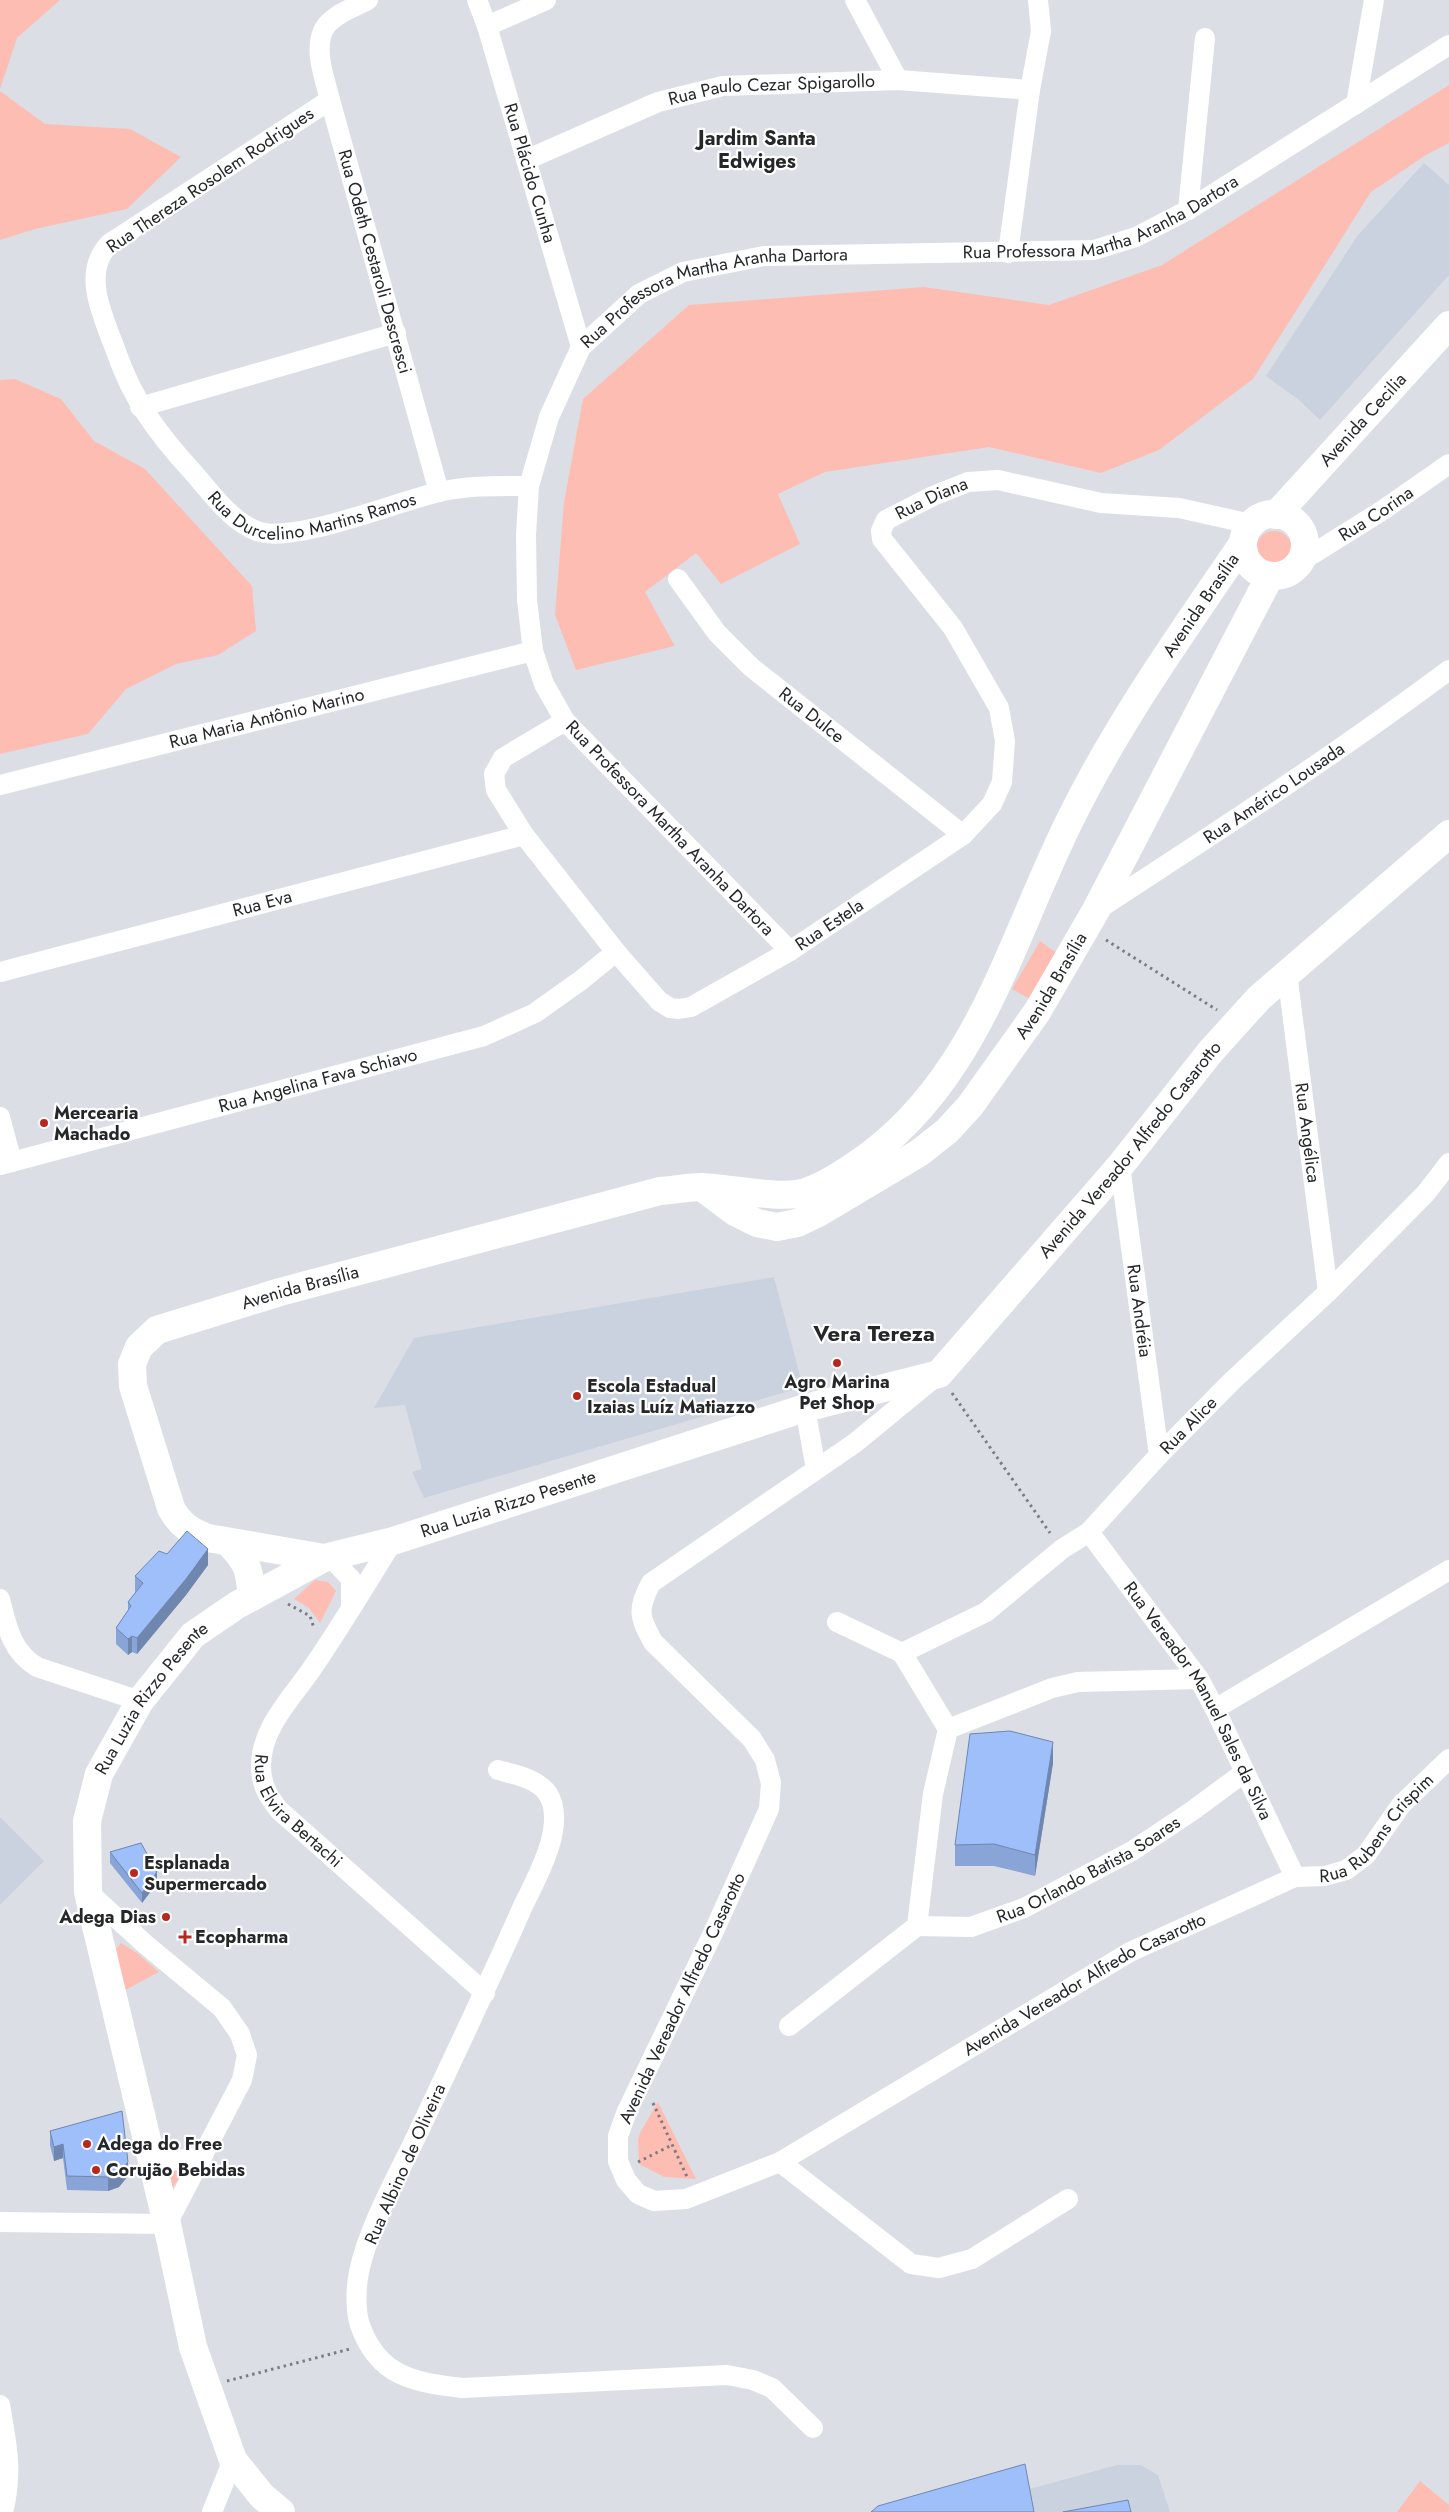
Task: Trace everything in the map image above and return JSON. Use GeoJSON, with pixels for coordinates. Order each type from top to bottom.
{"type":"FeatureCollection","features":[{"type":"Feature","properties":{"kind":"street","name":"Rua Odeth Cestaroli Descresci"},"geometry":{"type":"LineString","coordinates":[[368,0],[335,18],[323,30],[319,52],[330,100],[439,492]]}},
{"type":"Feature","properties":{"kind":"street","name":"Rua Plácido Cunha"},"geometry":{"type":"LineString","coordinates":[[476,0],[488,26],[581,347]]}},
{"type":"Feature","properties":{"kind":"street"},"geometry":{"type":"LineString","coordinates":[[488,26],[546,0]]}},
{"type":"Feature","properties":{"kind":"street"},"geometry":{"type":"LineString","coordinates":[[855,0],[898,80]]}},
{"type":"Feature","properties":{"kind":"street"},"geometry":{"type":"LineString","coordinates":[[1008,253],[1030,90],[1041,31],[1038,0]]}},
{"type":"Feature","properties":{"kind":"street"},"geometry":{"type":"LineString","coordinates":[[1356,104],[1374,0]]}},
{"type":"Feature","properties":{"kind":"street"},"geometry":{"type":"LineString","coordinates":[[1188,210],[1205,38]]}},
{"type":"Feature","properties":{"kind":"street","name":"Rua Professora Martha Aranha Dartora"},"geometry":{"type":"LineString","coordinates":[[790,951],[565,721],[544,684],[533,651],[527,590],[526,535],[529,486],[549,417],[581,347],[639,294],[683,272],[764,256],[1094,250],[1136,237],[1188,210],[1449,46]]}},
{"type":"Feature","properties":{"kind":"street","name":"Rua Paulo Cezar Spigarollo"},"geometry":{"type":"LineString","coordinates":[[526,160],[658,102],[723,86],[898,80],[1030,90]]}},
{"type":"Feature","properties":{"kind":"street","name":"Rua Thereza Rosolem Rodrigues"},"geometry":{"type":"LineString","coordinates":[[140,407],[125,378],[98,298],[95,269],[100,254],[109,244],[330,100]]}},
{"type":"Feature","properties":{"kind":"street","name":"Avenida Cecilia"},"geometry":{"type":"LineString","coordinates":[[1276,514],[1449,325]]}},
{"type":"Feature","properties":{"kind":"street"},"geometry":{"type":"LineString","coordinates":[[140,407],[396,333]]}},
{"type":"Feature","properties":{"kind":"street","name":"Rua Durcelino Martins Ramos"},"geometry":{"type":"LineString","coordinates":[[140,407],[181,459],[226,509],[242,524],[258,532],[291,534],[439,492],[480,486],[529,486]]}},
{"type":"Feature","properties":{"kind":"street","name":"Rua Corina"},"geometry":{"type":"LineString","coordinates":[[1300,562],[1383,510],[1449,464]]}},
{"type":"Feature","properties":{"kind":"street","name":"Rua Diana"},"geometry":{"type":"LineString","coordinates":[[964,835],[992,804],[1002,782],[1005,742],[999,708],[953,628],[882,539],[881,531],[886,520],[933,496],[968,482],[998,480],[1101,502],[1179,508],[1247,534]]}},
{"type":"Feature","properties":{"kind":"street"},"geometry":{"type":"LineString","coordinates":[[1276,514],[1295,523],[1301,531],[1305,541],[1304,552],[1300,562],[1292,570],[1282,575],[1270,576],[1253,568],[1247,561],[1247,534],[1259,518],[1276,514]]}},
{"type":"Feature","properties":{"kind":"street","name":"Avenida Brasília"},"geometry":{"type":"LineString","coordinates":[[812,1203],[890,1140],[925,1103],[954,1063],[1001,978],[1079,803],[1136,702],[1247,534]]}},
{"type":"Feature","properties":{"kind":"street","name":"Avenida Brasília"},"geometry":{"type":"LineString","coordinates":[[324,1558],[229,1543],[191,1531],[178,1521],[171,1508],[133,1386],[132,1364],[139,1347],[157,1330],[280,1292],[660,1191],[701,1187],[812,1203],[919,1153],[946,1131],[970,1106],[1037,1012],[1091,919],[1270,576]]}},
{"type":"Feature","properties":{"kind":"street","name":"Rua Dulce"},"geometry":{"type":"LineString","coordinates":[[678,579],[717,633],[751,667],[964,835]]}},
{"type":"Feature","properties":{"kind":"street","name":"Rua Maria Antônio Marino"},"geometry":{"type":"LineString","coordinates":[[0,786],[533,651]]}},
{"type":"Feature","properties":{"kind":"street","name":"Rua Américo Lousada"},"geometry":{"type":"LineString","coordinates":[[1091,919],[1385,718],[1449,670]]}},
{"type":"Feature","properties":{"kind":"street"},"geometry":{"type":"LineString","coordinates":[[565,721],[503,758],[494,774],[496,790],[524,835],[616,952]]}},
{"type":"Feature","properties":{"kind":"street","name":"Avenida Vereador Alfredo Casarotto"},"geometry":{"type":"LineString","coordinates":[[1295,1877],[1130,1952],[780,2162],[686,2199],[654,2201],[638,2194],[626,2180],[618,2161],[618,2136],[642,2080],[770,1809],[772,1783],[765,1760],[752,1739],[653,1642],[642,1621],[642,1602],[652,1584],[855,1443],[939,1374],[1120,1166],[1236,1022],[1287,973],[1449,834]]}},
{"type":"Feature","properties":{"kind":"street","name":"Rua Eva"},"geometry":{"type":"LineString","coordinates":[[0,972],[524,835]]}},
{"type":"Feature","properties":{"kind":"street","name":"Rua Estela"},"geometry":{"type":"LineString","coordinates":[[616,952],[659,1001],[670,1008],[691,1007],[790,951],[964,835]]}},
{"type":"Feature","properties":{"kind":"street","name":"Rua Angelina Fava Schiavo"},"geometry":{"type":"LineString","coordinates":[[6,1164],[484,1036],[535,1013],[580,981],[616,952]]}},
{"type":"Feature","properties":{"kind":"street","name":"Rua Angélica"},"geometry":{"type":"LineString","coordinates":[[1287,973],[1328,1292]]}},
{"type":"Feature","properties":{"kind":"street"},"geometry":{"type":"LineString","coordinates":[[0,1117],[6,1164]]}},
{"type":"Feature","properties":{"kind":"street","name":"Rua Alice"},"geometry":{"type":"LineString","coordinates":[[902,1653],[986,1612],[1062,1550],[1088,1532],[1159,1455],[1231,1382],[1328,1292],[1426,1193],[1449,1163]]}},
{"type":"Feature","properties":{"kind":"street","name":"Rua Andréia"},"geometry":{"type":"LineString","coordinates":[[1120,1166],[1159,1455]]}},
{"type":"Feature","properties":{"kind":"street","name":"Rua Luzia Rizzo Pesente"},"geometry":{"type":"LineString","coordinates":[[282,2512],[262,2496],[233,2460],[193,2347],[168,2224],[88,1892],[87,1821],[99,1774],[140,1701],[193,1635],[252,1597],[324,1558],[394,1542],[805,1408],[939,1374]]}},
{"type":"Feature","properties":{"kind":"street"},"geometry":{"type":"LineString","coordinates":[[805,1408],[816,1470]]}},
{"type":"Feature","properties":{"kind":"street","name":"Rua Vereador Manuel Sales da Silva"},"geometry":{"type":"LineString","coordinates":[[1088,1532],[1199,1680],[1215,1709],[1295,1877]]}},
{"type":"Feature","properties":{"kind":"street","name":"Rua Elvira Bertachi"},"geometry":{"type":"LineString","coordinates":[[394,1542],[311,1670],[285,1703],[266,1737],[260,1765],[264,1790],[279,1810],[484,1992]]}},
{"type":"Feature","properties":{"kind":"street"},"geometry":{"type":"LineString","coordinates":[[229,1543],[249,1568],[252,1597]]}},
{"type":"Feature","properties":{"kind":"street"},"geometry":{"type":"LineString","coordinates":[[324,1558],[335,1562],[350,1579],[351,1608]]}},
{"type":"Feature","properties":{"kind":"street"},"geometry":{"type":"LineString","coordinates":[[1215,1709],[1449,1570]]}},
{"type":"Feature","properties":{"kind":"street"},"geometry":{"type":"LineString","coordinates":[[0,1599],[9,1635],[14,1646],[28,1661],[37,1667],[140,1701]]}},
{"type":"Feature","properties":{"kind":"street"},"geometry":{"type":"LineString","coordinates":[[789,2026],[917,1926],[933,1794],[948,1729],[902,1653],[837,1622]]}},
{"type":"Feature","properties":{"kind":"street"},"geometry":{"type":"LineString","coordinates":[[948,1729],[1052,1688],[1078,1682],[1199,1680]]}},
{"type":"Feature","properties":{"kind":"street","name":"Rua Rubens Crispim"},"geometry":{"type":"LineString","coordinates":[[1295,1877],[1325,1876],[1346,1870],[1366,1854],[1400,1805],[1449,1759]]}},
{"type":"Feature","properties":{"kind":"street","name":"Rua Albino de Oliveira"},"geometry":{"type":"LineString","coordinates":[[498,1770],[536,1782],[548,1795],[554,1820],[548,1851],[377,2219],[359,2272],[357,2297],[360,2324],[370,2344],[387,2368],[422,2383],[462,2388],[727,2375],[753,2380],[772,2388],[813,2428]]}},
{"type":"Feature","properties":{"kind":"street","name":"Rua Orlando Batista Soares"},"geometry":{"type":"LineString","coordinates":[[917,1926],[971,1927],[1024,1908],[1132,1851],[1245,1772]]}},
{"type":"Feature","properties":{"kind":"street"},"geometry":{"type":"LineString","coordinates":[[0,2222],[168,2224],[242,2080],[246,2055],[240,2034],[222,2008],[145,1944],[88,1892]]}},
{"type":"Feature","properties":{"kind":"street"},"geometry":{"type":"LineString","coordinates":[[150,2152],[173,2160],[203,2156]]}},
{"type":"Feature","properties":{"kind":"street"},"geometry":{"type":"LineString","coordinates":[[780,2162],[911,2264],[938,2268],[972,2259],[1068,2199]]}},
{"type":"Feature","properties":{"kind":"street"},"geometry":{"type":"LineString","coordinates":[[0,2405],[9,2451],[9,2488],[3,2512]]}},
{"type":"Feature","properties":{"kind":"street"},"geometry":{"type":"LineString","coordinates":[[212,2512],[233,2460]]}},
{"type":"Feature","properties":{"kind":"path"},"geometry":{"type":"LineString","coordinates":[[1091,919],[1236,1022]]}},
{"type":"Feature","properties":{"kind":"path"},"geometry":{"type":"LineString","coordinates":[[939,1374],[1062,1550]]}},
{"type":"Feature","properties":{"kind":"path"},"geometry":{"type":"LineString","coordinates":[[282,1603],[291,1604],[310,1616],[314,1625],[314,1635]]}},
{"type":"Feature","properties":{"kind":"path"},"geometry":{"type":"LineString","coordinates":[[642,2080],[696,2195]]}},
{"type":"Feature","properties":{"kind":"path"},"geometry":{"type":"LineString","coordinates":[[622,2170],[672,2145]]}},
{"type":"Feature","properties":{"kind":"path"},"geometry":{"type":"LineString","coordinates":[[208,2386],[370,2344]]}},
{"type":"Feature","properties":{"kind":"shaded area"},"geometry":{"type":"Polygon","coordinates":[[[0,0],[60,0],[17,38],[0,89],[0,0]]]}},
{"type":"Feature","properties":{"kind":"shaded area"},"geometry":{"type":"Polygon","coordinates":[[[1449,85],[1449,143],[1426,155],[1371,192],[1253,379],[1159,450],[1101,473],[989,447],[825,472],[778,494],[800,544],[721,584],[696,553],[645,592],[675,646],[576,670],[555,615],[564,502],[583,399],[689,305],[924,287],[1049,305],[1162,265],[1449,85]]]}},
{"type":"Feature","properties":{"kind":"shaded area"},"geometry":{"type":"Polygon","coordinates":[[[0,91],[45,124],[130,129],[181,157],[127,209],[35,229],[0,240],[0,91]]]}},
{"type":"Feature","properties":{"kind":"shaded area"},"geometry":{"type":"Polygon","coordinates":[[[1424,163],[1449,185],[1449,275],[1320,420],[1299,400],[1266,376],[1358,235],[1424,163]]]}},
{"type":"Feature","properties":{"kind":"shaded area"},"geometry":{"type":"Polygon","coordinates":[[[15,379],[61,399],[94,441],[145,469],[252,586],[256,631],[218,655],[176,664],[126,689],[88,734],[0,754],[0,380],[15,379]]]}},
{"type":"Feature","properties":{"kind":"shaded area"},"geometry":{"type":"Polygon","coordinates":[[[1274,531],[1287,536],[1292,549],[1287,562],[1274,567],[1261,562],[1256,549],[1261,536],[1274,531]]]}},
{"type":"Feature","properties":{"kind":"shaded area"},"geometry":{"type":"Polygon","coordinates":[[[1040,941],[1061,956],[1034,1001],[1012,989],[1040,941]]]}},
{"type":"Feature","properties":{"kind":"shaded area","name":"Escola Estadual Izaias Luíz Matiazzo"},"geometry":{"type":"Polygon","coordinates":[[[774,1277],[803,1387],[424,1498],[412,1472],[422,1469],[405,1405],[374,1408],[414,1338],[774,1277]]]}},
{"type":"Feature","properties":{"kind":"shaded area"},"geometry":{"type":"Polygon","coordinates":[[[315,1580],[328,1582],[336,1591],[320,1623],[309,1608],[294,1599],[315,1580]]]}},
{"type":"Feature","properties":{"kind":"shaded area"},"geometry":{"type":"Polygon","coordinates":[[[0,1817],[44,1861],[0,1905],[0,1817]]]}},
{"type":"Feature","properties":{"kind":"shaded area"},"geometry":{"type":"Polygon","coordinates":[[[121,1943],[137,1953],[159,1972],[120,1993],[111,1955],[121,1943]]]}},
{"type":"Feature","properties":{"kind":"shaded area"},"geometry":{"type":"Polygon","coordinates":[[[658,2102],[696,2179],[664,2177],[639,2164],[638,2139],[658,2102]]]}},
{"type":"Feature","properties":{"kind":"shaded area"},"geometry":{"type":"Polygon","coordinates":[[[189,2162],[166,2198],[160,2166],[189,2162]]]}},
{"type":"Feature","properties":{"kind":"shaded area"},"geometry":{"type":"Polygon","coordinates":[[[1117,2465],[1141,2465],[1158,2475],[1170,2512],[919,2512],[1037,2487],[1117,2465]]]}},
{"type":"Feature","properties":{"kind":"shaded area"},"geometry":{"type":"Polygon","coordinates":[[[1420,2481],[1449,2505],[1449,2512],[1397,2512],[1420,2481]]]}},
{"type":"Feature","properties":{"kind":"building"},"geometry":{"type":"Polygon","coordinates":[[[187,1531],[208,1549],[186,1579],[137,1638],[132,1636],[128,1639],[116,1628],[131,1606],[128,1602],[143,1583],[135,1576],[159,1551],[167,1554],[187,1531]]]}},
{"type":"Feature","properties":{"kind":"building"},"geometry":{"type":"Polygon","coordinates":[[[1010,1731],[1053,1742],[1035,1855],[994,1844],[955,1845],[970,1734],[1010,1731]]]}},
{"type":"Feature","properties":{"kind":"building","name":"Esplanada Supermercado"},"geometry":{"type":"Polygon","coordinates":[[[141,1843],[157,1872],[142,1893],[110,1852],[141,1843]]]}},
{"type":"Feature","properties":{"kind":"building"},"geometry":{"type":"Polygon","coordinates":[[[122,2111],[128,2162],[119,2173],[108,2177],[67,2176],[63,2144],[54,2147],[50,2131],[122,2111]]]}},
{"type":"Feature","properties":{"kind":"building"},"geometry":{"type":"Polygon","coordinates":[[[1025,2464],[1034,2512],[871,2512],[878,2506],[1025,2464]]]}},
{"type":"Feature","properties":{"kind":"building"},"geometry":{"type":"Polygon","coordinates":[[[1128,2500],[1131,2512],[1063,2512],[1128,2500]]]}},
{"type":"Feature","properties":{"kind":"place","name":"Mercearia Machado"},"geometry":{"type":"Point","coordinates":[44,1123]}},
{"type":"Feature","properties":{"kind":"place","name":"Agro Marina Pet Shop"},"geometry":{"type":"Point","coordinates":[837,1363]}},
{"type":"Feature","properties":{"kind":"place","name":"Escola Estadual Izaias Luíz Matiazzo"},"geometry":{"type":"Point","coordinates":[577,1396]}},
{"type":"Feature","properties":{"kind":"place","name":"Esplanada Supermercado"},"geometry":{"type":"Point","coordinates":[134,1873]}},
{"type":"Feature","properties":{"kind":"place","name":"Adega Dias"},"geometry":{"type":"Point","coordinates":[166,1917]}},
{"type":"Feature","properties":{"kind":"place","name":"Ecopharma"},"geometry":{"type":"Point","coordinates":[185,1937]}},
{"type":"Feature","properties":{"kind":"place","name":"Adega do Free"},"geometry":{"type":"Point","coordinates":[87,2144]}},
{"type":"Feature","properties":{"kind":"place","name":"Corujão Bebidas"},"geometry":{"type":"Point","coordinates":[96,2170]}},
{"type":"Feature","properties":{"kind":"district","name":"Jardim Santa Edwiges"},"geometry":{"type":"Point","coordinates":[757,150]}},
{"type":"Feature","properties":{"kind":"district","name":"Vera Tereza"},"geometry":{"type":"Point","coordinates":[874,1333]}}]}
